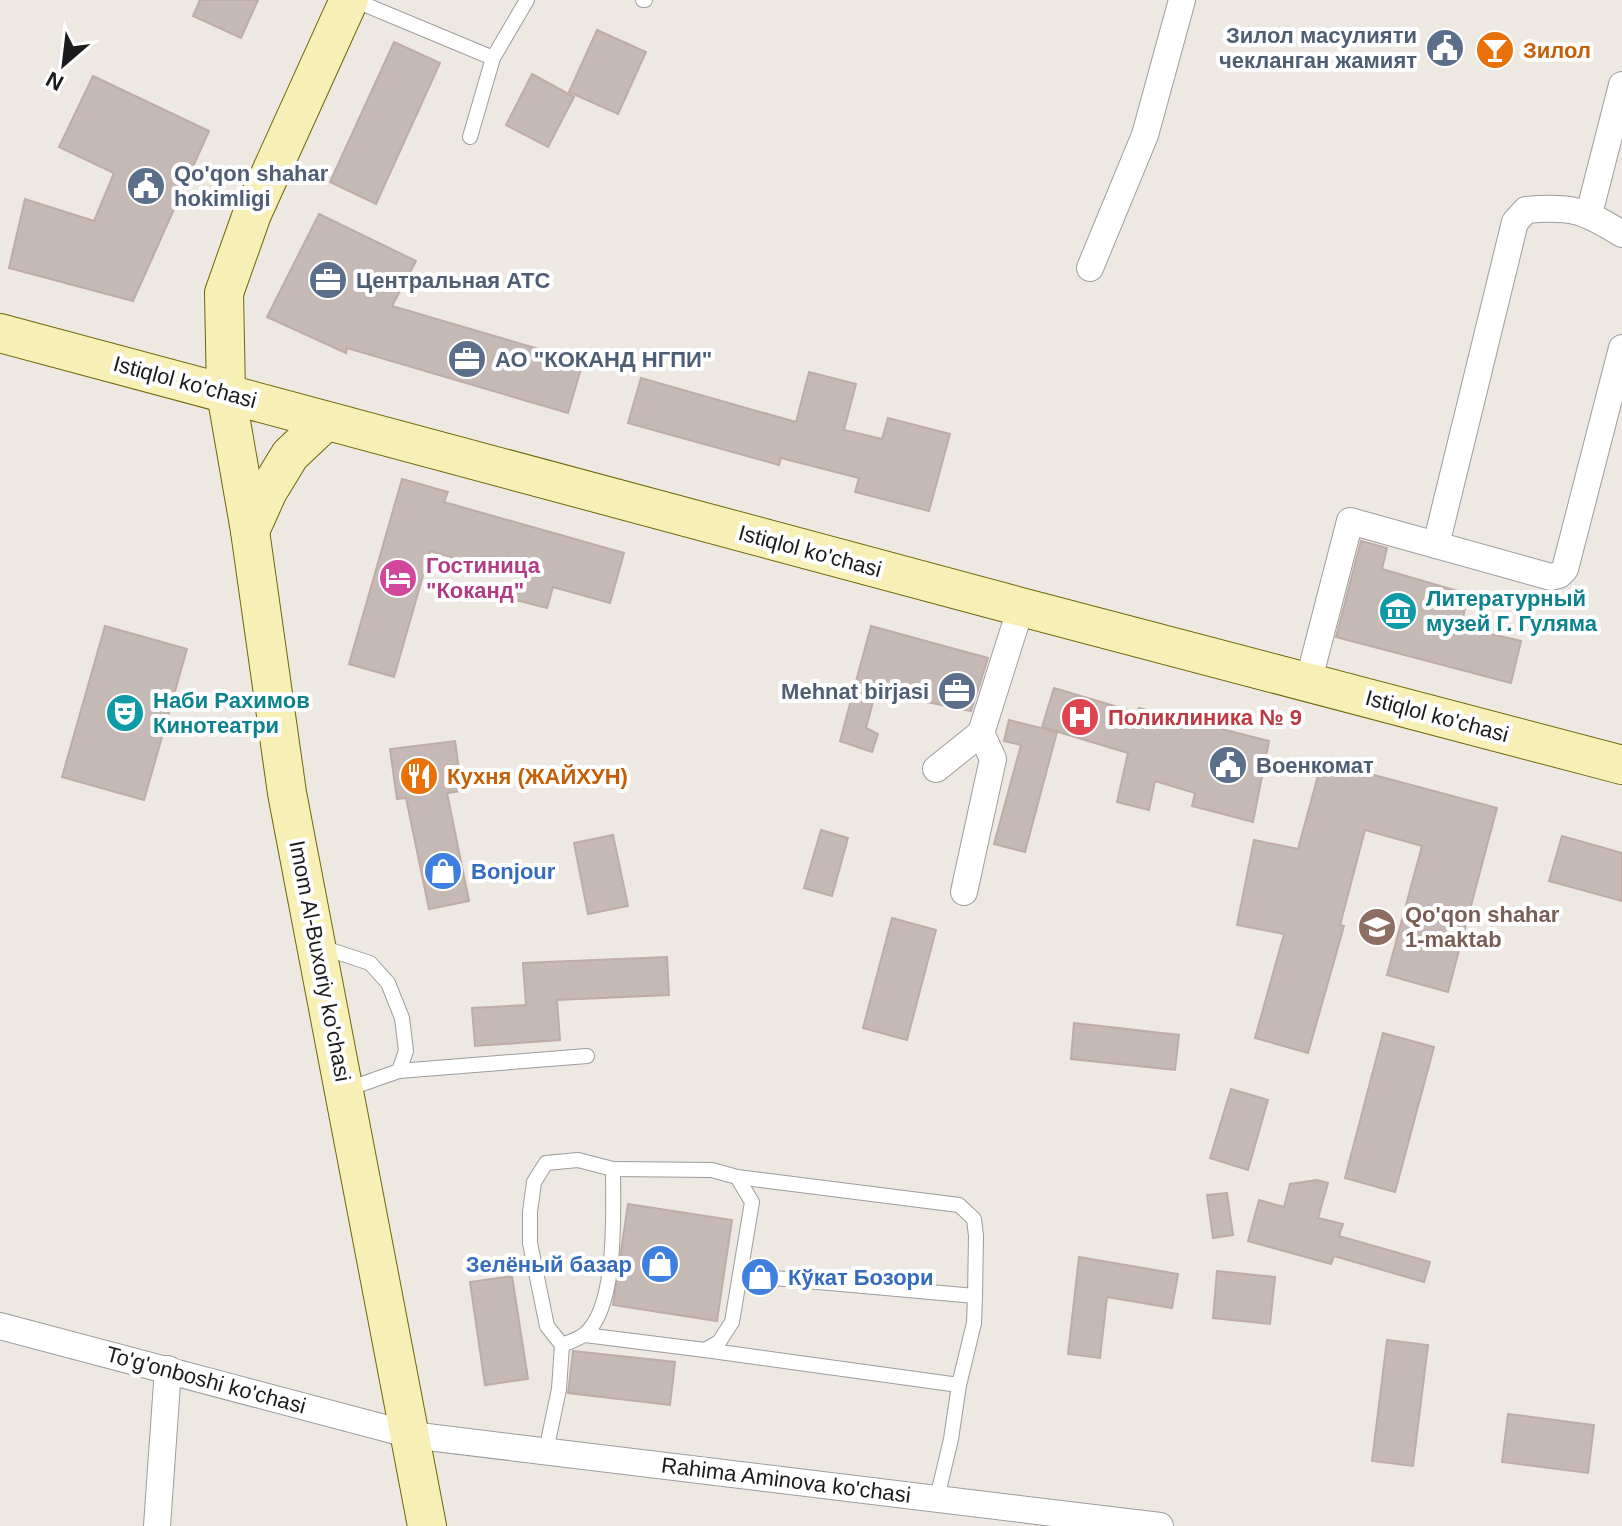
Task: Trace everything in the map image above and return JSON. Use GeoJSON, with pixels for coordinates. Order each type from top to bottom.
{"type":"FeatureCollection","features":[{"type":"Feature","properties":{"kind":"main road","name":"Imom Al-Buxoriy ko'chasi"},"geometry":{"type":"LineString","coordinates":[[351,0],[252,214],[224,293],[226,393],[250,531],[287,793],[427,1526]]}},
{"type":"Feature","properties":{"kind":"main road","name":"Istiqlol ko'chasi"},"geometry":{"type":"LineString","coordinates":[[0,333],[1622,765]]}},
{"type":"Feature","properties":{"kind":"main road"},"geometry":{"type":"LineString","coordinates":[[250,531],[268,491],[290,455],[326,421]]}},
{"type":"Feature","properties":{"kind":"street"},"geometry":{"type":"LineString","coordinates":[[1090,268],[1145,135],[1182,0]]}},
{"type":"Feature","properties":{"kind":"street"},"geometry":{"type":"LineString","coordinates":[[1589,214],[1622,85]]}},
{"type":"Feature","properties":{"kind":"street"},"geometry":{"type":"LineString","coordinates":[[1436,545],[1515,222],[1526,210],[1555,208],[1589,214],[1622,234]]}},
{"type":"Feature","properties":{"kind":"street"},"geometry":{"type":"LineString","coordinates":[[1308,683],[1350,521],[1551,577],[1565,569],[1622,348]]}},
{"type":"Feature","properties":{"kind":"street"},"geometry":{"type":"LineString","coordinates":[[936,769],[981,733],[1021,607]]}},
{"type":"Feature","properties":{"kind":"street"},"geometry":{"type":"LineString","coordinates":[[964,892],[993,759],[981,733]]}},
{"type":"Feature","properties":{"kind":"street","name":"To'g'onboshi ko'chasi"},"geometry":{"type":"LineString","coordinates":[[0,1326],[411,1435]]}},
{"type":"Feature","properties":{"kind":"street"},"geometry":{"type":"LineString","coordinates":[[157,1526],[168,1369]]}},
{"type":"Feature","properties":{"kind":"street","name":"Rahima Aminova ko'chasi"},"geometry":{"type":"LineString","coordinates":[[411,1435],[1160,1526]]}},
{"type":"Feature","properties":{"kind":"lane"},"geometry":{"type":"LineString","coordinates":[[351,0],[493,58]]}},
{"type":"Feature","properties":{"kind":"lane"},"geometry":{"type":"LineString","coordinates":[[470,137],[493,58],[527,0]]}},
{"type":"Feature","properties":{"kind":"lane"},"geometry":{"type":"LineString","coordinates":[[317,946],[370,963],[388,983],[402,1018],[405,1040],[406,1051],[399,1071]]}},
{"type":"Feature","properties":{"kind":"lane"},"geometry":{"type":"LineString","coordinates":[[345,1090],[399,1071],[587,1056]]}},
{"type":"Feature","properties":{"kind":"lane"},"geometry":{"type":"LineString","coordinates":[[546,1451],[559,1389],[562,1345],[547,1326],[530,1243],[534,1182],[546,1163],[578,1160],[613,1169],[712,1170],[737,1177],[959,1205],[974,1219],[974,1323],[937,1498]]}},
{"type":"Feature","properties":{"kind":"lane"},"geometry":{"type":"LineString","coordinates":[[585,1335],[603,1309],[613,1240],[613,1169]]}},
{"type":"Feature","properties":{"kind":"lane"},"geometry":{"type":"LineString","coordinates":[[705,1350],[719,1342],[732,1322],[741,1275],[752,1202],[737,1177]]}},
{"type":"Feature","properties":{"kind":"lane"},"geometry":{"type":"LineString","coordinates":[[741,1275],[975,1296]]}},
{"type":"Feature","properties":{"kind":"lane"},"geometry":{"type":"LineString","coordinates":[[562,1345],[585,1335],[959,1385]]}},
{"type":"Feature","properties":{"kind":"building"},"geometry":{"type":"Polygon","coordinates":[[[200,0],[258,0],[241,38],[193,16],[200,0]]]}},
{"type":"Feature","properties":{"kind":"building"},"geometry":{"type":"Polygon","coordinates":[[[597,30],[646,52],[618,114],[569,92],[597,30]]]}},
{"type":"Feature","properties":{"kind":"building"},"geometry":{"type":"Polygon","coordinates":[[[394,42],[440,63],[376,204],[330,182],[394,42]]]}},
{"type":"Feature","properties":{"kind":"building"},"geometry":{"type":"Polygon","coordinates":[[[532,74],[574,97],[548,147],[506,125],[532,74]]]}},
{"type":"Feature","properties":{"kind":"building","name":"Qo'qon shahar hokimligi"},"geometry":{"type":"Polygon","coordinates":[[[93,76],[209,131],[133,301],[9,268],[25,199],[94,221],[114,173],[59,147],[93,76]]]}},
{"type":"Feature","properties":{"kind":"building"},"geometry":{"type":"Polygon","coordinates":[[[319,214],[416,261],[392,306],[583,362],[568,413],[347,348],[346,353],[267,317],[319,214]]]}},
{"type":"Feature","properties":{"kind":"building"},"geometry":{"type":"Polygon","coordinates":[[[809,372],[856,384],[844,430],[882,439],[888,418],[950,434],[929,511],[855,492],[859,478],[781,458],[779,465],[628,423],[641,378],[796,422],[809,372]]]}},
{"type":"Feature","properties":{"kind":"building"},"geometry":{"type":"Polygon","coordinates":[[[402,479],[448,492],[444,502],[624,553],[610,603],[553,587],[547,608],[516,600],[522,577],[430,551],[394,677],[349,664],[402,479]]]}},
{"type":"Feature","properties":{"kind":"building","name":"Литературный музей Г. Гуляма"},"geometry":{"type":"Polygon","coordinates":[[[1361,541],[1387,548],[1382,569],[1468,594],[1461,627],[1521,641],[1511,683],[1336,637],[1361,541]]]}},
{"type":"Feature","properties":{"kind":"building","name":"Наби Рахимов Кинотеатри"},"geometry":{"type":"Polygon","coordinates":[[[105,626],[187,649],[144,800],[62,777],[105,626]]]}},
{"type":"Feature","properties":{"kind":"building","name":"Mehnat birjasi"},"geometry":{"type":"Polygon","coordinates":[[[871,626],[988,658],[971,711],[877,687],[866,728],[878,734],[872,752],[840,741],[871,626]]]}},
{"type":"Feature","properties":{"kind":"building","name":"Военкомат"},"geometry":{"type":"Polygon","coordinates":[[[1054,688],[1138,713],[1139,708],[1269,741],[1253,822],[1192,806],[1195,793],[1155,781],[1149,810],[1117,802],[1128,753],[1042,727],[1054,688]]]}},
{"type":"Feature","properties":{"kind":"building"},"geometry":{"type":"Polygon","coordinates":[[[1009,720],[1057,732],[1025,852],[994,844],[1021,745],[1004,741],[1009,720]]]}},
{"type":"Feature","properties":{"kind":"building"},"geometry":{"type":"Polygon","coordinates":[[[455,741],[462,791],[447,793],[469,901],[429,909],[406,798],[397,799],[390,749],[455,741]]]}},
{"type":"Feature","properties":{"kind":"building"},"geometry":{"type":"Polygon","coordinates":[[[1322,761],[1497,808],[1448,992],[1387,975],[1422,846],[1365,830],[1340,925],[1344,926],[1308,1053],[1255,1038],[1284,934],[1237,925],[1254,840],[1298,849],[1322,761]]]}},
{"type":"Feature","properties":{"kind":"building"},"geometry":{"type":"Polygon","coordinates":[[[821,830],[848,838],[832,896],[804,888],[821,830]]]}},
{"type":"Feature","properties":{"kind":"building"},"geometry":{"type":"Polygon","coordinates":[[[613,835],[628,906],[588,914],[574,843],[613,835]]]}},
{"type":"Feature","properties":{"kind":"building"},"geometry":{"type":"Polygon","coordinates":[[[1562,836],[1622,853],[1622,901],[1549,881],[1562,836]]]}},
{"type":"Feature","properties":{"kind":"building"},"geometry":{"type":"Polygon","coordinates":[[[892,918],[936,930],[907,1040],[863,1028],[892,918]]]}},
{"type":"Feature","properties":{"kind":"building"},"geometry":{"type":"Polygon","coordinates":[[[667,957],[669,995],[557,1000],[560,1040],[475,1046],[472,1008],[526,1005],[523,963],[667,957]]]}},
{"type":"Feature","properties":{"kind":"building"},"geometry":{"type":"Polygon","coordinates":[[[1074,1023],[1179,1035],[1175,1070],[1071,1059],[1074,1023]]]}},
{"type":"Feature","properties":{"kind":"building"},"geometry":{"type":"Polygon","coordinates":[[[1383,1033],[1434,1047],[1395,1192],[1345,1178],[1383,1033]]]}},
{"type":"Feature","properties":{"kind":"building"},"geometry":{"type":"Polygon","coordinates":[[[1231,1089],[1268,1100],[1248,1170],[1210,1158],[1231,1089]]]}},
{"type":"Feature","properties":{"kind":"building"},"geometry":{"type":"Polygon","coordinates":[[[1317,1180],[1328,1183],[1318,1218],[1343,1224],[1339,1236],[1430,1262],[1424,1282],[1334,1256],[1331,1264],[1248,1241],[1259,1200],[1284,1207],[1290,1184],[1317,1180]]]}},
{"type":"Feature","properties":{"kind":"building"},"geometry":{"type":"Polygon","coordinates":[[[1227,1193],[1233,1235],[1213,1238],[1207,1195],[1227,1193]]]}},
{"type":"Feature","properties":{"kind":"building"},"geometry":{"type":"Polygon","coordinates":[[[628,1204],[732,1220],[717,1321],[613,1305],[628,1204]]]}},
{"type":"Feature","properties":{"kind":"building"},"geometry":{"type":"Polygon","coordinates":[[[1079,1257],[1178,1274],[1172,1308],[1107,1297],[1100,1358],[1068,1354],[1079,1257]]]}},
{"type":"Feature","properties":{"kind":"building"},"geometry":{"type":"Polygon","coordinates":[[[1217,1271],[1275,1277],[1270,1324],[1213,1318],[1217,1271]]]}},
{"type":"Feature","properties":{"kind":"building"},"geometry":{"type":"Polygon","coordinates":[[[512,1276],[528,1379],[485,1385],[470,1282],[512,1276]]]}},
{"type":"Feature","properties":{"kind":"building"},"geometry":{"type":"Polygon","coordinates":[[[1387,1340],[1428,1345],[1413,1466],[1372,1461],[1387,1340]]]}},
{"type":"Feature","properties":{"kind":"building"},"geometry":{"type":"Polygon","coordinates":[[[573,1351],[675,1362],[670,1405],[568,1393],[573,1351]]]}},
{"type":"Feature","properties":{"kind":"building"},"geometry":{"type":"Polygon","coordinates":[[[1508,1414],[1594,1425],[1588,1473],[1502,1462],[1508,1414]]]}},
{"type":"Feature","properties":{"kind":"place","name":"Зилол масулияти чекланган жамият"},"geometry":{"type":"Point","coordinates":[1445,48]}},
{"type":"Feature","properties":{"kind":"place","name":"Зилол"},"geometry":{"type":"Point","coordinates":[1495,50]}},
{"type":"Feature","properties":{"kind":"place","name":"Qo'qon shahar hokimligi"},"geometry":{"type":"Point","coordinates":[146,186]}},
{"type":"Feature","properties":{"kind":"place","name":"Центральная АТС"},"geometry":{"type":"Point","coordinates":[328,280]}},
{"type":"Feature","properties":{"kind":"place","name":"АО \"КОКАНД НГПИ\""},"geometry":{"type":"Point","coordinates":[467,359]}},
{"type":"Feature","properties":{"kind":"place","name":"Гостиница \"Коканд\""},"geometry":{"type":"Point","coordinates":[398,578]}},
{"type":"Feature","properties":{"kind":"place","name":"Литературный музей Г. Гуляма"},"geometry":{"type":"Point","coordinates":[1398,611]}},
{"type":"Feature","properties":{"kind":"place","name":"Mehnat birjasi"},"geometry":{"type":"Point","coordinates":[957,691]}},
{"type":"Feature","properties":{"kind":"place","name":"Наби Рахимов Кинотеатри"},"geometry":{"type":"Point","coordinates":[125,713]}},
{"type":"Feature","properties":{"kind":"place","name":"Поликлиника № 9"},"geometry":{"type":"Point","coordinates":[1080,717]}},
{"type":"Feature","properties":{"kind":"place","name":"Военкомат"},"geometry":{"type":"Point","coordinates":[1228,765]}},
{"type":"Feature","properties":{"kind":"place","name":"Кухня (ЖАЙХУН)"},"geometry":{"type":"Point","coordinates":[419,776]}},
{"type":"Feature","properties":{"kind":"place","name":"Bonjour"},"geometry":{"type":"Point","coordinates":[443,871]}},
{"type":"Feature","properties":{"kind":"place","name":"Qo'qon shahar 1-maktab"},"geometry":{"type":"Point","coordinates":[1377,927]}},
{"type":"Feature","properties":{"kind":"place","name":"Зелёный базар"},"geometry":{"type":"Point","coordinates":[660,1264]}},
{"type":"Feature","properties":{"kind":"place","name":"Кўкат Бозори"},"geometry":{"type":"Point","coordinates":[760,1277]}}]}
